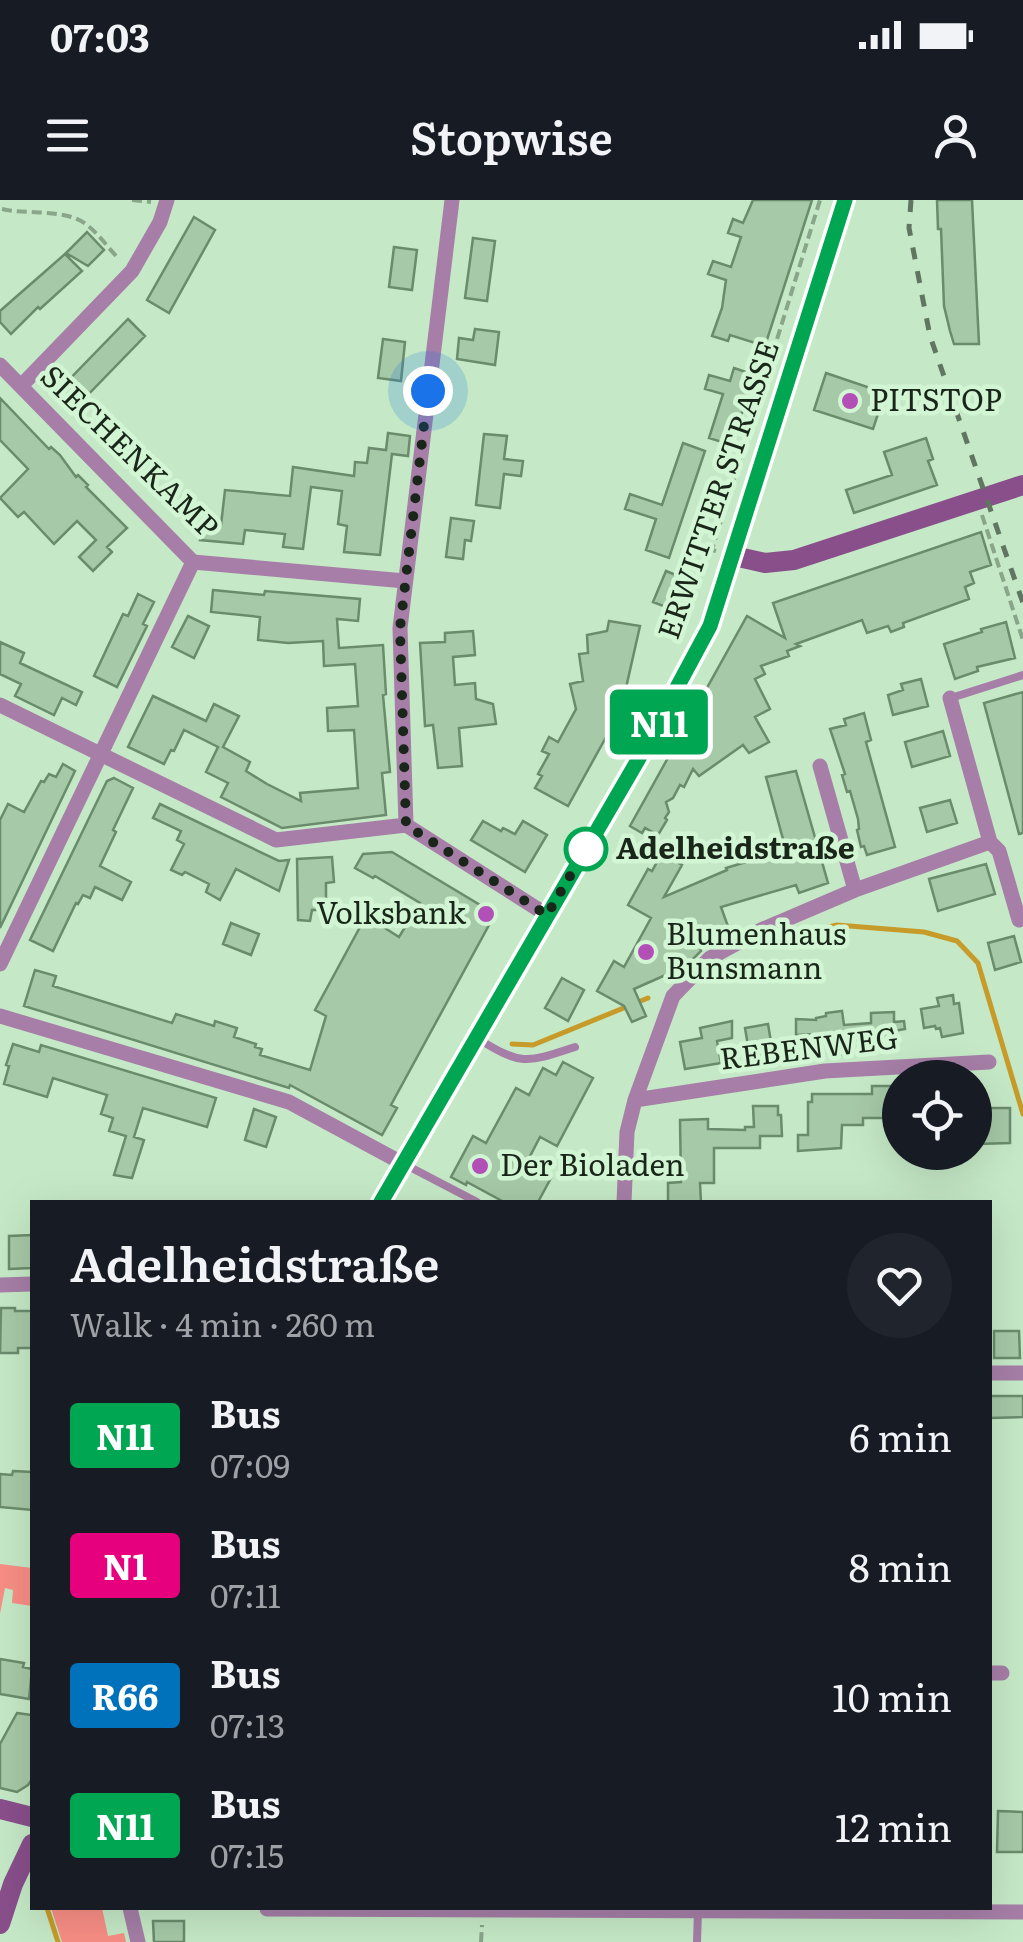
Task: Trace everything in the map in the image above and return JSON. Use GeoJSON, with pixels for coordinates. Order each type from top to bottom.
{"type":"FeatureCollection","features":[{"type":"Feature","properties":{"kind":"street"},"geometry":{"type":"LineString","coordinates":[[21,386],[132,272],[160,222],[167,200]]}},
{"type":"Feature","properties":{"kind":"street"},"geometry":{"type":"LineString","coordinates":[[406,825],[400,628],[452,200]]}},
{"type":"Feature","properties":{"kind":"street","name":"ERWITTER STRASSE"},"geometry":{"type":"LineString","coordinates":[[381,1200],[699,650],[734,556],[845,200]]}},
{"type":"Feature","properties":{"kind":"street","name":"SIECHENKAMP"},"geometry":{"type":"LineString","coordinates":[[0,365],[193,562],[405,582]]}},
{"type":"Feature","properties":{"kind":"street"},"geometry":{"type":"LineString","coordinates":[[734,556],[766,563],[794,560],[1023,486]]}},
{"type":"Feature","properties":{"kind":"street"},"geometry":{"type":"LineString","coordinates":[[0,964],[193,562]]}},
{"type":"Feature","properties":{"kind":"street"},"geometry":{"type":"LineString","coordinates":[[950,698],[990,842],[999,852],[1019,920]]}},
{"type":"Feature","properties":{"kind":"street"},"geometry":{"type":"LineString","coordinates":[[0,706],[276,840],[406,825],[547,915]]}},
{"type":"Feature","properties":{"kind":"street"},"geometry":{"type":"LineString","coordinates":[[820,766],[855,890]]}},
{"type":"Feature","properties":{"kind":"street"},"geometry":{"type":"LineString","coordinates":[[624,1200],[627,1132],[636,1100],[673,996],[710,958],[761,930],[855,890],[990,842]]}},
{"type":"Feature","properties":{"kind":"street"},"geometry":{"type":"LineString","coordinates":[[0,1016],[290,1102],[402,1162]]}},
{"type":"Feature","properties":{"kind":"street","name":"REBENWEG"},"geometry":{"type":"LineString","coordinates":[[636,1100],[825,1071],[882,1068]]}},
{"type":"Feature","properties":{"kind":"street"},"geometry":{"type":"LineString","coordinates":[[0,1285],[30,1284]]}},
{"type":"Feature","properties":{"kind":"street"},"geometry":{"type":"LineString","coordinates":[[992,1373],[1023,1373]]}},
{"type":"Feature","properties":{"kind":"street"},"geometry":{"type":"LineString","coordinates":[[0,1808],[30,1816]]}},
{"type":"Feature","properties":{"kind":"street"},"geometry":{"type":"LineString","coordinates":[[0,1924],[30,1848]]}},
{"type":"Feature","properties":{"kind":"street"},"geometry":{"type":"LineString","coordinates":[[130,1910],[138,1942]]}},
{"type":"Feature","properties":{"kind":"street"},"geometry":{"type":"LineString","coordinates":[[659,1910],[1023,1912]]}},
{"type":"Feature","properties":{"kind":"lane"},"geometry":{"type":"LineString","coordinates":[[950,698],[1023,675]]}},
{"type":"Feature","properties":{"kind":"lane"},"geometry":{"type":"LineString","coordinates":[[476,1037],[501,1053],[531,1062],[574,1047]]}},
{"type":"Feature","properties":{"kind":"lane"},"geometry":{"type":"LineString","coordinates":[[402,1162],[473,1200]]}},
{"type":"Feature","properties":{"kind":"lane"},"geometry":{"type":"LineString","coordinates":[[697,1942],[698,1911]]}},
{"type":"Feature","properties":{"kind":"path"},"geometry":{"type":"LineString","coordinates":[[4,200],[1,209],[74,217],[85,223],[132,272]]}},
{"type":"Feature","properties":{"kind":"path"},"geometry":{"type":"LineString","coordinates":[[734,556],[712,550],[820,200]]}},
{"type":"Feature","properties":{"kind":"path"},"geometry":{"type":"LineString","coordinates":[[978,500],[1023,640]]}},
{"type":"Feature","properties":{"kind":"shaded area"},"geometry":{"type":"Polygon","coordinates":[[[0,1564],[30,1568],[30,1606],[12,1603],[13,1590],[5,1588],[0,1614],[0,1564]]]}},
{"type":"Feature","properties":{"kind":"shaded area"},"geometry":{"type":"Polygon","coordinates":[[[52,1910],[102,1910],[108,1936],[124,1933],[126,1942],[62,1942],[52,1910]]]}},
{"type":"Feature","properties":{"kind":"building"},"geometry":{"type":"Polygon","coordinates":[[[753,200],[812,200],[765,346],[730,335],[728,341],[712,336],[726,280],[708,274],[713,261],[731,267],[741,237],[728,233],[733,219],[743,223],[753,200]]]}},
{"type":"Feature","properties":{"kind":"building"},"geometry":{"type":"Polygon","coordinates":[[[937,200],[972,200],[979,344],[954,344],[950,331],[944,306],[937,200]]]}},
{"type":"Feature","properties":{"kind":"building"},"geometry":{"type":"Polygon","coordinates":[[[194,217],[215,230],[169,313],[147,300],[194,217]]]}},
{"type":"Feature","properties":{"kind":"building"},"geometry":{"type":"Polygon","coordinates":[[[87,232],[104,250],[88,266],[66,253],[87,232]]]}},
{"type":"Feature","properties":{"kind":"building"},"geometry":{"type":"Polygon","coordinates":[[[473,238],[495,241],[487,301],[465,298],[473,238]]]}},
{"type":"Feature","properties":{"kind":"building"},"geometry":{"type":"Polygon","coordinates":[[[394,247],[417,250],[412,290],[389,287],[394,247]]]}},
{"type":"Feature","properties":{"kind":"building"},"geometry":{"type":"Polygon","coordinates":[[[65,254],[82,271],[11,334],[0,322],[0,311],[65,254]]]}},
{"type":"Feature","properties":{"kind":"building"},"geometry":{"type":"Polygon","coordinates":[[[128,319],[145,336],[79,404],[62,387],[128,319]]]}},
{"type":"Feature","properties":{"kind":"building"},"geometry":{"type":"Polygon","coordinates":[[[475,329],[499,332],[495,365],[457,359],[459,338],[473,340],[475,329]]]}},
{"type":"Feature","properties":{"kind":"building"},"geometry":{"type":"Polygon","coordinates":[[[383,339],[405,342],[401,381],[378,378],[383,339]]]}},
{"type":"Feature","properties":{"kind":"building"},"geometry":{"type":"Polygon","coordinates":[[[734,368],[755,375],[731,445],[709,438],[723,394],[705,389],[709,375],[730,381],[734,368]]]}},
{"type":"Feature","properties":{"kind":"building","name":"PITSTOP"},"geometry":{"type":"Polygon","coordinates":[[[826,373],[885,393],[873,429],[814,410],[826,373]]]}},
{"type":"Feature","properties":{"kind":"building"},"geometry":{"type":"Polygon","coordinates":[[[0,398],[49,449],[60,455],[76,477],[127,528],[107,547],[112,552],[93,571],[79,557],[96,540],[77,521],[54,544],[24,512],[18,517],[0,498],[28,469],[0,440],[0,398]]]}},
{"type":"Feature","properties":{"kind":"building"},"geometry":{"type":"Polygon","coordinates":[[[388,433],[410,436],[408,456],[392,454],[380,555],[344,552],[347,526],[338,524],[342,491],[311,487],[303,549],[283,547],[285,534],[245,530],[243,544],[200,540],[202,524],[221,525],[225,490],[290,496],[293,467],[354,476],[355,462],[367,463],[369,448],[386,450],[388,433]]]}},
{"type":"Feature","properties":{"kind":"building"},"geometry":{"type":"Polygon","coordinates":[[[484,434],[507,436],[504,459],[523,461],[521,476],[504,474],[500,508],[476,505],[484,434]]]}},
{"type":"Feature","properties":{"kind":"building"},"geometry":{"type":"Polygon","coordinates":[[[926,438],[933,459],[928,461],[937,485],[854,513],[846,490],[892,475],[884,452],[926,438]]]}},
{"type":"Feature","properties":{"kind":"building"},"geometry":{"type":"Polygon","coordinates":[[[683,443],[705,451],[669,558],[646,550],[656,519],[625,509],[630,494],[662,505],[683,443]]]}},
{"type":"Feature","properties":{"kind":"building"},"geometry":{"type":"Polygon","coordinates":[[[451,518],[474,521],[471,541],[465,540],[463,559],[446,557],[451,518]]]}},
{"type":"Feature","properties":{"kind":"building"},"geometry":{"type":"Polygon","coordinates":[[[981,532],[991,565],[970,572],[974,583],[965,587],[969,599],[903,623],[904,627],[891,632],[888,626],[867,633],[862,620],[796,644],[800,646],[787,651],[789,656],[761,666],[765,674],[755,679],[770,709],[755,717],[769,742],[749,753],[743,745],[699,776],[693,769],[684,787],[680,785],[666,802],[669,812],[658,835],[630,826],[747,616],[785,638],[773,603],[981,532]]]}},
{"type":"Feature","properties":{"kind":"building"},"geometry":{"type":"Polygon","coordinates":[[[666,571],[688,580],[676,611],[653,602],[666,571]]]}},
{"type":"Feature","properties":{"kind":"building"},"geometry":{"type":"Polygon","coordinates":[[[213,590],[360,599],[358,621],[337,619],[339,648],[383,645],[390,772],[382,773],[386,815],[282,828],[221,797],[228,783],[206,772],[218,747],[184,730],[164,764],[128,747],[153,696],[206,721],[214,704],[239,716],[223,747],[250,762],[246,771],[267,784],[301,801],[300,793],[358,788],[354,730],[328,731],[327,708],[358,706],[355,664],[324,666],[323,641],[258,640],[260,617],[211,612],[213,590]]]}},
{"type":"Feature","properties":{"kind":"building"},"geometry":{"type":"Polygon","coordinates":[[[138,594],[154,602],[143,624],[147,626],[117,687],[94,676],[123,614],[128,616],[138,594]]]}},
{"type":"Feature","properties":{"kind":"building"},"geometry":{"type":"Polygon","coordinates":[[[188,616],[209,626],[194,658],[172,647],[188,616]]]}},
{"type":"Feature","properties":{"kind":"building"},"geometry":{"type":"Polygon","coordinates":[[[609,621],[640,626],[621,710],[568,806],[535,788],[549,754],[542,751],[549,737],[558,742],[576,709],[570,684],[583,681],[579,654],[588,653],[587,635],[607,631],[609,621]]]}},
{"type":"Feature","properties":{"kind":"building"},"geometry":{"type":"Polygon","coordinates":[[[1006,622],[1015,658],[977,667],[978,671],[955,679],[944,644],[1006,622]]]}},
{"type":"Feature","properties":{"kind":"building"},"geometry":{"type":"Polygon","coordinates":[[[473,631],[475,655],[453,657],[455,685],[475,683],[476,699],[493,704],[496,724],[459,728],[462,766],[438,768],[433,725],[425,726],[420,643],[445,642],[445,633],[473,631]]]}},
{"type":"Feature","properties":{"kind":"building"},"geometry":{"type":"Polygon","coordinates":[[[0,642],[24,653],[20,663],[82,692],[76,705],[62,698],[54,715],[15,696],[21,684],[0,674],[0,642]]]}},
{"type":"Feature","properties":{"kind":"building"},"geometry":{"type":"Polygon","coordinates":[[[921,679],[928,706],[893,715],[888,695],[903,690],[901,684],[921,679]]]}},
{"type":"Feature","properties":{"kind":"building"},"geometry":{"type":"Polygon","coordinates":[[[1023,692],[1023,833],[1019,834],[984,703],[1023,692]]]}},
{"type":"Feature","properties":{"kind":"building"},"geometry":{"type":"Polygon","coordinates":[[[864,713],[871,740],[866,742],[895,847],[867,855],[861,847],[858,819],[830,729],[846,725],[844,719],[864,713]]]}},
{"type":"Feature","properties":{"kind":"building"},"geometry":{"type":"Polygon","coordinates":[[[943,731],[950,756],[912,767],[905,742],[943,731]]]}},
{"type":"Feature","properties":{"kind":"building"},"geometry":{"type":"Polygon","coordinates":[[[63,764],[75,771],[0,928],[0,820],[8,804],[24,812],[41,781],[49,774],[56,777],[63,764]]]}},
{"type":"Feature","properties":{"kind":"building"},"geometry":{"type":"Polygon","coordinates":[[[796,771],[828,883],[799,893],[796,885],[721,907],[730,932],[700,948],[686,966],[634,989],[646,1016],[632,1022],[624,1006],[597,991],[614,961],[624,967],[651,918],[628,905],[648,869],[652,871],[662,853],[682,865],[664,897],[726,868],[786,850],[766,777],[796,771]]]}},
{"type":"Feature","properties":{"kind":"building"},"geometry":{"type":"Polygon","coordinates":[[[114,778],[133,788],[100,866],[131,882],[122,900],[95,887],[90,898],[83,895],[53,951],[30,940],[107,781],[114,778]]]}},
{"type":"Feature","properties":{"kind":"building"},"geometry":{"type":"Polygon","coordinates":[[[950,800],[957,823],[927,832],[920,808],[950,800]]]}},
{"type":"Feature","properties":{"kind":"building"},"geometry":{"type":"Polygon","coordinates":[[[160,804],[279,861],[289,860],[279,891],[236,869],[220,900],[206,892],[209,884],[171,870],[184,844],[177,840],[181,831],[153,818],[160,804]]]}},
{"type":"Feature","properties":{"kind":"building"},"geometry":{"type":"Polygon","coordinates":[[[483,821],[515,834],[523,821],[547,835],[525,872],[471,840],[483,821]]]}},
{"type":"Feature","properties":{"kind":"building"},"geometry":{"type":"Polygon","coordinates":[[[392,852],[495,914],[391,1105],[397,1108],[382,1135],[290,1085],[289,1088],[24,1006],[35,970],[56,976],[53,986],[172,1023],[176,1014],[214,1026],[215,1021],[237,1028],[234,1037],[256,1044],[262,1049],[260,1055],[310,1070],[326,1016],[315,1010],[366,916],[399,937],[420,903],[355,868],[363,854],[392,852]]]}},
{"type":"Feature","properties":{"kind":"building"},"geometry":{"type":"Polygon","coordinates":[[[332,857],[334,882],[326,883],[326,910],[312,910],[310,921],[298,920],[297,859],[332,857]]]}},
{"type":"Feature","properties":{"kind":"building"},"geometry":{"type":"Polygon","coordinates":[[[986,864],[995,894],[938,911],[929,879],[986,864]]]}},
{"type":"Feature","properties":{"kind":"building"},"geometry":{"type":"Polygon","coordinates":[[[231,923],[259,934],[251,955],[223,944],[231,923]]]}},
{"type":"Feature","properties":{"kind":"building"},"geometry":{"type":"Polygon","coordinates":[[[1014,936],[1021,962],[995,970],[988,943],[1014,936]]]}},
{"type":"Feature","properties":{"kind":"building"},"geometry":{"type":"Polygon","coordinates":[[[562,978],[584,990],[568,1021],[545,1008],[562,978]]]}},
{"type":"Feature","properties":{"kind":"building"},"geometry":{"type":"Polygon","coordinates":[[[953,995],[954,1004],[959,1003],[963,1033],[942,1037],[940,1028],[924,1028],[921,1009],[939,1006],[937,998],[953,995]]]}},
{"type":"Feature","properties":{"kind":"building"},"geometry":{"type":"Polygon","coordinates":[[[842,1011],[844,1025],[871,1023],[871,1013],[894,1012],[894,1022],[904,1021],[905,1029],[894,1031],[895,1038],[872,1036],[845,1043],[842,1054],[834,1044],[819,1046],[818,1034],[796,1035],[796,1019],[816,1020],[826,1013],[842,1011]]]}},
{"type":"Feature","properties":{"kind":"building"},"geometry":{"type":"Polygon","coordinates":[[[732,1021],[732,1038],[717,1041],[721,1063],[685,1069],[680,1042],[702,1038],[700,1028],[732,1021]]]}},
{"type":"Feature","properties":{"kind":"building"},"geometry":{"type":"Polygon","coordinates":[[[768,1024],[773,1054],[750,1058],[745,1028],[768,1024]]]}},
{"type":"Feature","properties":{"kind":"building"},"geometry":{"type":"Polygon","coordinates":[[[13,1044],[39,1052],[41,1045],[216,1098],[207,1127],[143,1108],[134,1137],[144,1140],[132,1178],[114,1175],[126,1136],[109,1131],[113,1118],[101,1114],[107,1095],[53,1078],[47,1097],[4,1084],[13,1044]]]}},
{"type":"Feature","properties":{"kind":"building"},"geometry":{"type":"Polygon","coordinates":[[[563,1062],[593,1078],[557,1146],[540,1137],[526,1164],[551,1178],[539,1200],[500,1200],[451,1177],[473,1136],[486,1143],[516,1088],[529,1095],[543,1068],[556,1075],[563,1062]]]}},
{"type":"Feature","properties":{"kind":"building"},"geometry":{"type":"Polygon","coordinates":[[[872,1086],[882,1086],[882,1118],[863,1118],[863,1125],[842,1125],[841,1148],[798,1151],[798,1135],[808,1135],[808,1102],[812,1102],[812,1094],[872,1094],[872,1086]]]}},
{"type":"Feature","properties":{"kind":"building"},"geometry":{"type":"Polygon","coordinates":[[[753,1106],[778,1106],[782,1136],[760,1136],[760,1148],[714,1148],[714,1183],[700,1183],[701,1200],[668,1200],[668,1183],[681,1182],[680,1120],[708,1119],[708,1129],[754,1127],[753,1106]]]}},
{"type":"Feature","properties":{"kind":"building"},"geometry":{"type":"Polygon","coordinates":[[[992,1108],[1010,1108],[1010,1143],[992,1144],[992,1108]]]}},
{"type":"Feature","properties":{"kind":"building"},"geometry":{"type":"Polygon","coordinates":[[[254,1109],[276,1117],[266,1147],[245,1140],[254,1109]]]}},
{"type":"Feature","properties":{"kind":"building"},"geometry":{"type":"Polygon","coordinates":[[[30,1235],[30,1268],[9,1269],[9,1236],[30,1235]]]}},
{"type":"Feature","properties":{"kind":"building"},"geometry":{"type":"Polygon","coordinates":[[[1,1308],[30,1311],[30,1348],[0,1353],[1,1308]]]}},
{"type":"Feature","properties":{"kind":"building"},"geometry":{"type":"Polygon","coordinates":[[[994,1331],[1019,1331],[1020,1358],[994,1358],[994,1331]]]}},
{"type":"Feature","properties":{"kind":"building"},"geometry":{"type":"Polygon","coordinates":[[[992,1396],[1023,1396],[1023,1417],[992,1418],[992,1396]]]}},
{"type":"Feature","properties":{"kind":"building"},"geometry":{"type":"Polygon","coordinates":[[[13,1471],[30,1472],[30,1510],[0,1507],[0,1474],[12,1475],[13,1471]]]}},
{"type":"Feature","properties":{"kind":"building"},"geometry":{"type":"Polygon","coordinates":[[[0,1659],[24,1663],[23,1667],[30,1669],[29,1699],[0,1694],[0,1659]]]}},
{"type":"Feature","properties":{"kind":"building"},"geometry":{"type":"Polygon","coordinates":[[[17,1713],[30,1715],[30,1782],[17,1792],[0,1788],[0,1744],[17,1713]]]}},
{"type":"Feature","properties":{"kind":"building"},"geometry":{"type":"Polygon","coordinates":[[[998,1811],[1023,1812],[1023,1852],[997,1852],[998,1811]]]}},
{"type":"Feature","properties":{"kind":"building"},"geometry":{"type":"Polygon","coordinates":[[[153,1921],[184,1921],[184,1942],[154,1942],[153,1921]]]}},
{"type":"Feature","properties":{"kind":"waterway"},"geometry":{"type":"LineString","coordinates":[[782,938],[837,925],[924,932],[957,941],[978,963],[1023,1114]]}},
{"type":"Feature","properties":{"kind":"waterway"},"geometry":{"type":"LineString","coordinates":[[512,1044],[533,1045],[648,998]]}},
{"type":"Feature","properties":{"kind":"waterway"},"geometry":{"type":"LineString","coordinates":[[48,1910],[58,1942]]}},
{"type":"Feature","properties":{"kind":"railway"},"geometry":{"type":"LineString","coordinates":[[911,200],[909,228],[930,336],[1023,603]]}},
{"type":"Feature","properties":{"kind":"bus line","name":"N11"},"geometry":{"type":"LineString","coordinates":[[382,1200],[699,650],[734,556],[845,200]]}},
{"type":"Feature","properties":{"kind":"place","name":"PITSTOP"},"geometry":{"type":"Point","coordinates":[850,401]}},
{"type":"Feature","properties":{"kind":"place","name":"Adelheidstraße"},"geometry":{"type":"Point","coordinates":[586,849]}},
{"type":"Feature","properties":{"kind":"place","name":"Volksbank"},"geometry":{"type":"Point","coordinates":[486,914]}},
{"type":"Feature","properties":{"kind":"place","name":"Blumenhaus Bunsmann"},"geometry":{"type":"Point","coordinates":[646,952]}},
{"type":"Feature","properties":{"kind":"place","name":"Der Bioladen"},"geometry":{"type":"Point","coordinates":[480,1166]}},
{"type":"Feature","properties":{"kind":"route"},"geometry":{"type":"LineString","coordinates":[[428,391],[400,628],[406,825],[547,915],[586,849]]}}]}
